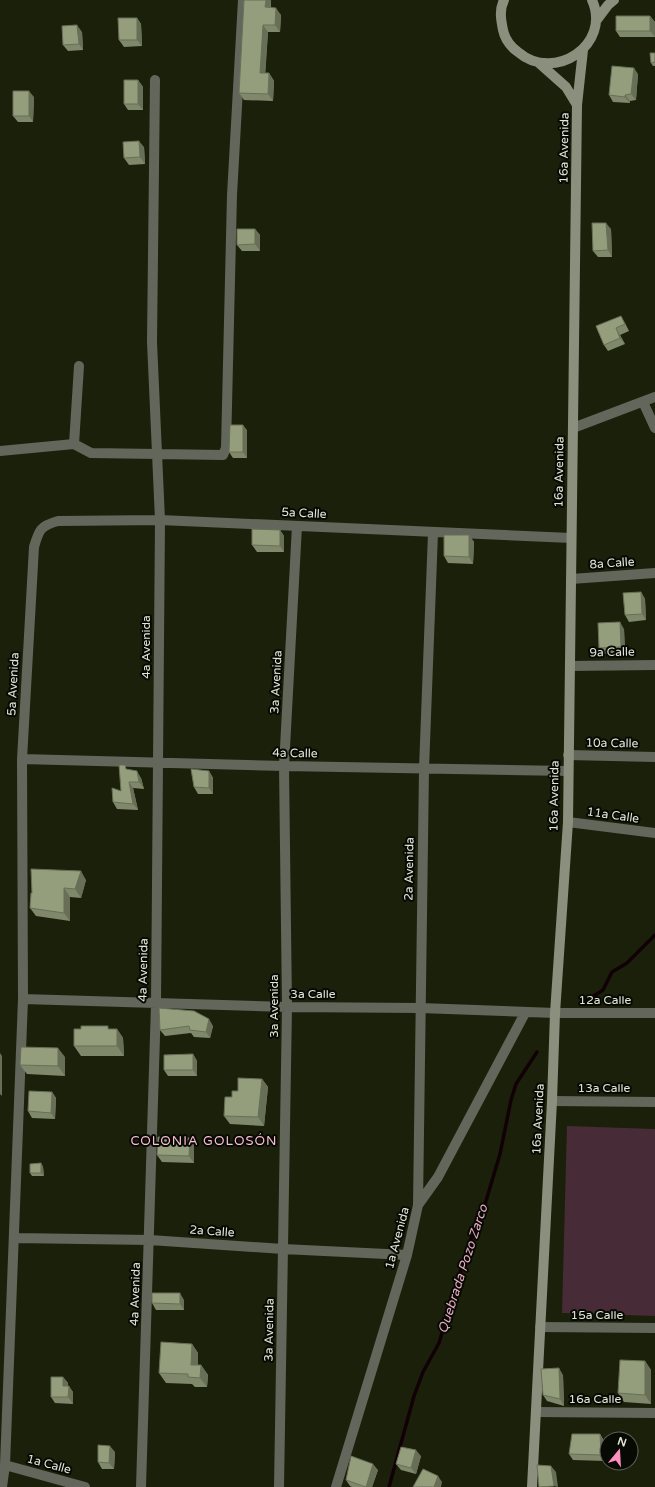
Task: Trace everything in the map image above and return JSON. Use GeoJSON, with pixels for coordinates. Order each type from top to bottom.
{"type":"FeatureCollection","features":[{"type":"Feature","properties":{"kind":"street"},"geometry":{"type":"LineString","coordinates":[[0,451],[74,444],[91,453],[222,455],[226,448],[232,195],[243,0]]}},
{"type":"Feature","properties":{"kind":"street"},"geometry":{"type":"LineString","coordinates":[[592,0],[596,21]]}},
{"type":"Feature","properties":{"kind":"street"},"geometry":{"type":"LineString","coordinates":[[503,1],[500,18],[504,34],[512,48],[524,58],[539,64],[555,64],[570,59],[583,50],[592,36],[596,21],[608,5],[614,0]]}},
{"type":"Feature","properties":{"kind":"street","name":"16a Avenida"},"geometry":{"type":"LineString","coordinates":[[532,1487],[552,1101],[555,1014],[568,822],[577,105],[583,50]]}},
{"type":"Feature","properties":{"kind":"street","name":"16a Avenida"},"geometry":{"type":"LineString","coordinates":[[539,64],[566,87],[577,105]]}},
{"type":"Feature","properties":{"kind":"street","name":"4a Avenida"},"geometry":{"type":"LineString","coordinates":[[141,1487],[150,1240],[156,1004],[160,520],[152,342],[155,80]]}},
{"type":"Feature","properties":{"kind":"street"},"geometry":{"type":"LineString","coordinates":[[74,444],[78,366]]}},
{"type":"Feature","properties":{"kind":"street"},"geometry":{"type":"LineString","coordinates":[[573,428],[655,397]]}},
{"type":"Feature","properties":{"kind":"street"},"geometry":{"type":"LineString","coordinates":[[643,402],[655,428]]}},
{"type":"Feature","properties":{"kind":"street","name":"5a Calle"},"geometry":{"type":"LineString","coordinates":[[39,531],[46,524],[58,521],[160,520],[571,538]]}},
{"type":"Feature","properties":{"kind":"street","name":"3a Avenida"},"geometry":{"type":"LineString","coordinates":[[279,1487],[287,1007],[284,766],[297,526]]}},
{"type":"Feature","properties":{"kind":"street","name":"5a Avenida"},"geometry":{"type":"LineString","coordinates":[[2,1487],[5,1465],[15,1238],[23,999],[22,759],[34,547],[39,531]]}},
{"type":"Feature","properties":{"kind":"street","name":"2a Avenida"},"geometry":{"type":"LineString","coordinates":[[418,1205],[424,769],[433,533]]}},
{"type":"Feature","properties":{"kind":"street","name":"8a Calle"},"geometry":{"type":"LineString","coordinates":[[571,579],[655,573]]}},
{"type":"Feature","properties":{"kind":"street","name":"9a Calle"},"geometry":{"type":"LineString","coordinates":[[570,666],[655,664]]}},
{"type":"Feature","properties":{"kind":"street","name":"10a Calle"},"geometry":{"type":"LineString","coordinates":[[568,755],[655,757]]}},
{"type":"Feature","properties":{"kind":"street","name":"4a Calle"},"geometry":{"type":"LineString","coordinates":[[22,759],[284,766],[568,771]]}},
{"type":"Feature","properties":{"kind":"street","name":"11a Calle"},"geometry":{"type":"LineString","coordinates":[[568,822],[655,833]]}},
{"type":"Feature","properties":{"kind":"street","name":"3a Calle"},"geometry":{"type":"LineString","coordinates":[[23,999],[287,1007],[420,1008],[555,1014]]}},
{"type":"Feature","properties":{"kind":"street","name":"1a Avenida"},"geometry":{"type":"LineString","coordinates":[[336,1487],[407,1255],[418,1205],[438,1177],[525,1012]]}},
{"type":"Feature","properties":{"kind":"street","name":"12a Calle"},"geometry":{"type":"LineString","coordinates":[[555,1014],[655,1013]]}},
{"type":"Feature","properties":{"kind":"street","name":"13a Calle"},"geometry":{"type":"LineString","coordinates":[[552,1101],[655,1102]]}},
{"type":"Feature","properties":{"kind":"street","name":"2a Calle"},"geometry":{"type":"LineString","coordinates":[[15,1238],[150,1240],[283,1249],[407,1255]]}},
{"type":"Feature","properties":{"kind":"street","name":"15a Calle"},"geometry":{"type":"LineString","coordinates":[[540,1328],[655,1328]]}},
{"type":"Feature","properties":{"kind":"street","name":"16a Calle"},"geometry":{"type":"LineString","coordinates":[[536,1412],[655,1412]]}},
{"type":"Feature","properties":{"kind":"street","name":"1a Calle"},"geometry":{"type":"LineString","coordinates":[[5,1465],[85,1487]]}},
{"type":"Feature","properties":{"kind":"shaded area"},"geometry":{"type":"Polygon","coordinates":[[[567,1126],[655,1129],[655,1316],[562,1313],[567,1126]]]}},
{"type":"Feature","properties":{"kind":"building"},"geometry":{"type":"Polygon","coordinates":[[[244,0],[266,0],[265,7],[276,8],[275,25],[263,25],[260,73],[269,73],[268,94],[239,93],[244,0]]]}},
{"type":"Feature","properties":{"kind":"building"},"geometry":{"type":"Polygon","coordinates":[[[616,16],[650,16],[650,31],[616,31],[616,16]]]}},
{"type":"Feature","properties":{"kind":"building"},"geometry":{"type":"Polygon","coordinates":[[[118,18],[137,18],[137,40],[119,40],[118,18]]]}},
{"type":"Feature","properties":{"kind":"building"},"geometry":{"type":"Polygon","coordinates":[[[77,25],[79,44],[63,45],[62,26],[77,25]]]}},
{"type":"Feature","properties":{"kind":"building"},"geometry":{"type":"Polygon","coordinates":[[[650,53],[655,53],[655,62],[651,63],[650,53]]]}},
{"type":"Feature","properties":{"kind":"building"},"geometry":{"type":"Polygon","coordinates":[[[612,66],[634,68],[631,94],[625,95],[625,97],[609,95],[612,66]]]}},
{"type":"Feature","properties":{"kind":"building"},"geometry":{"type":"Polygon","coordinates":[[[124,80],[138,80],[138,104],[124,104],[124,80]]]}},
{"type":"Feature","properties":{"kind":"building"},"geometry":{"type":"Polygon","coordinates":[[[13,91],[29,91],[29,116],[13,116],[13,91]]]}},
{"type":"Feature","properties":{"kind":"building"},"geometry":{"type":"Polygon","coordinates":[[[139,141],[140,157],[124,158],[123,142],[139,141]]]}},
{"type":"Feature","properties":{"kind":"building"},"geometry":{"type":"Polygon","coordinates":[[[592,223],[606,223],[608,250],[593,251],[592,223]]]}},
{"type":"Feature","properties":{"kind":"building"},"geometry":{"type":"Polygon","coordinates":[[[237,229],[255,229],[255,244],[237,245],[237,229]]]}},
{"type":"Feature","properties":{"kind":"building"},"geometry":{"type":"Polygon","coordinates":[[[621,316],[625,324],[616,328],[620,338],[604,345],[596,326],[621,316]]]}},
{"type":"Feature","properties":{"kind":"building"},"geometry":{"type":"Polygon","coordinates":[[[230,425],[243,425],[243,452],[229,452],[230,425]]]}},
{"type":"Feature","properties":{"kind":"building"},"geometry":{"type":"Polygon","coordinates":[[[252,529],[280,530],[280,546],[252,545],[252,529]]]}},
{"type":"Feature","properties":{"kind":"building"},"geometry":{"type":"Polygon","coordinates":[[[444,535],[469,535],[469,557],[444,556],[444,535]]]}},
{"type":"Feature","properties":{"kind":"building"},"geometry":{"type":"Polygon","coordinates":[[[641,592],[642,614],[625,615],[623,593],[641,592]]]}},
{"type":"Feature","properties":{"kind":"building"},"geometry":{"type":"Polygon","coordinates":[[[620,622],[621,647],[599,648],[598,623],[620,622]]]}},
{"type":"Feature","properties":{"kind":"building"},"geometry":{"type":"Polygon","coordinates":[[[119,765],[125,765],[126,769],[137,771],[139,782],[129,782],[133,804],[113,802],[112,788],[121,791],[119,765]]]}},
{"type":"Feature","properties":{"kind":"building"},"geometry":{"type":"Polygon","coordinates":[[[191,769],[209,771],[209,788],[194,787],[191,769]]]}},
{"type":"Feature","properties":{"kind":"building"},"geometry":{"type":"Polygon","coordinates":[[[31,869],[81,871],[75,889],[64,888],[64,913],[30,908],[32,893],[31,869]]]}},
{"type":"Feature","properties":{"kind":"building"},"geometry":{"type":"Polygon","coordinates":[[[159,1008],[194,1011],[209,1019],[206,1032],[190,1030],[189,1026],[160,1030],[159,1008]]]}},
{"type":"Feature","properties":{"kind":"building"},"geometry":{"type":"Polygon","coordinates":[[[81,1026],[108,1026],[108,1029],[117,1029],[117,1046],[74,1046],[74,1029],[81,1029],[81,1026]]]}},
{"type":"Feature","properties":{"kind":"building"},"geometry":{"type":"Polygon","coordinates":[[[21,1047],[58,1048],[58,1066],[20,1065],[21,1047]]]}},
{"type":"Feature","properties":{"kind":"building"},"geometry":{"type":"Polygon","coordinates":[[[193,1054],[193,1070],[164,1070],[164,1055],[193,1054]]]}},
{"type":"Feature","properties":{"kind":"building"},"geometry":{"type":"Polygon","coordinates":[[[238,1078],[262,1079],[258,1117],[224,1116],[225,1097],[232,1097],[232,1091],[238,1091],[238,1078]]]}},
{"type":"Feature","properties":{"kind":"building"},"geometry":{"type":"Polygon","coordinates":[[[29,1091],[52,1092],[51,1113],[28,1111],[29,1091]]]}},
{"type":"Feature","properties":{"kind":"building"},"geometry":{"type":"Polygon","coordinates":[[[158,1137],[190,1138],[189,1156],[157,1155],[158,1137]]]}},
{"type":"Feature","properties":{"kind":"building"},"geometry":{"type":"Polygon","coordinates":[[[41,1163],[41,1173],[30,1173],[30,1164],[41,1163]]]}},
{"type":"Feature","properties":{"kind":"building"},"geometry":{"type":"Polygon","coordinates":[[[152,1293],[180,1293],[180,1304],[152,1303],[152,1293]]]}},
{"type":"Feature","properties":{"kind":"building"},"geometry":{"type":"Polygon","coordinates":[[[161,1342],[192,1344],[191,1365],[201,1365],[200,1378],[188,1377],[188,1374],[159,1373],[161,1342]]]}},
{"type":"Feature","properties":{"kind":"building"},"geometry":{"type":"Polygon","coordinates":[[[620,1360],[645,1361],[645,1395],[618,1393],[620,1360]]]}},
{"type":"Feature","properties":{"kind":"building"},"geometry":{"type":"Polygon","coordinates":[[[559,1368],[560,1399],[543,1395],[541,1369],[559,1368]]]}},
{"type":"Feature","properties":{"kind":"building"},"geometry":{"type":"Polygon","coordinates":[[[51,1377],[63,1377],[63,1386],[69,1386],[68,1397],[51,1397],[51,1377]]]}},
{"type":"Feature","properties":{"kind":"building"},"geometry":{"type":"Polygon","coordinates":[[[572,1434],[599,1434],[599,1455],[569,1454],[572,1434]]]}},
{"type":"Feature","properties":{"kind":"building"},"geometry":{"type":"Polygon","coordinates":[[[98,1445],[110,1446],[109,1463],[98,1462],[98,1445]]]}},
{"type":"Feature","properties":{"kind":"building"},"geometry":{"type":"Polygon","coordinates":[[[401,1447],[416,1450],[411,1468],[396,1464],[401,1447]]]}},
{"type":"Feature","properties":{"kind":"building"},"geometry":{"type":"Polygon","coordinates":[[[351,1456],[373,1464],[366,1487],[346,1480],[351,1456]]]}},
{"type":"Feature","properties":{"kind":"building"},"geometry":{"type":"Polygon","coordinates":[[[537,1465],[551,1466],[554,1486],[539,1487],[537,1465]]]}},
{"type":"Feature","properties":{"kind":"building"},"geometry":{"type":"Polygon","coordinates":[[[423,1469],[438,1476],[434,1487],[413,1487],[423,1469]]]}},
{"type":"Feature","properties":{"kind":"waterway","name":"Quebrada Pozo Zarco"},"geometry":{"type":"LineString","coordinates":[[581,1004],[603,990],[612,972],[627,963],[655,935]]}},
{"type":"Feature","properties":{"kind":"waterway","name":"Quebrada Pozo Zarco"},"geometry":{"type":"LineString","coordinates":[[389,1487],[414,1396],[423,1372],[439,1343],[469,1243],[483,1211],[500,1154],[511,1100],[516,1084],[537,1052]]}},
{"type":"Feature","properties":{"kind":"district","name":"COLONIA GOLOSÓN"},"geometry":{"type":"Point","coordinates":[204,1141]}}]}
